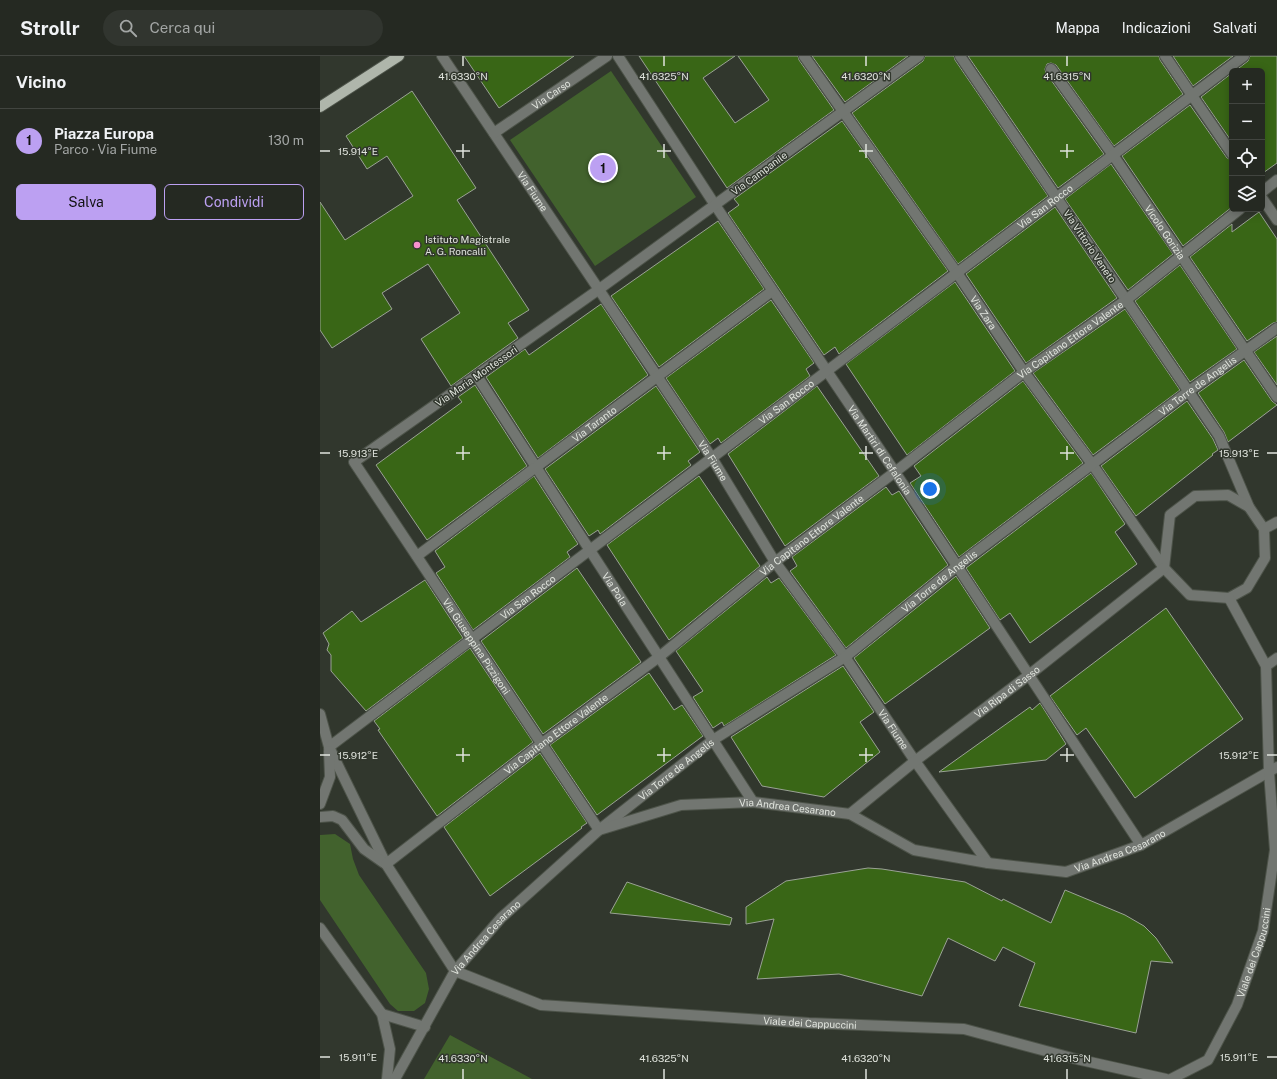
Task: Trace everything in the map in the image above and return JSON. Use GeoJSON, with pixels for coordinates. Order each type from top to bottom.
{"type":"FeatureCollection","features":[{"type":"Feature","properties":{"kind":"main road"},"geometry":{"type":"LineString","coordinates":[[320,107],[399,56]]}},
{"type":"Feature","properties":{"kind":"street","name":"Via Fiume"},"geometry":{"type":"LineString","coordinates":[[442,56],[712,458],[775,562],[845,657],[915,761],[988,863]]}},
{"type":"Feature","properties":{"kind":"street","name":"Via Carso"},"geometry":{"type":"LineString","coordinates":[[494,133],[607,56]]}},
{"type":"Feature","properties":{"kind":"street","name":"Via Martiri di Cefalonia"},"geometry":{"type":"LineString","coordinates":[[618,56],[715,205],[826,372],[895,472],[956,567],[1141,845]]}},
{"type":"Feature","properties":{"kind":"street","name":"Via Zara"},"geometry":{"type":"LineString","coordinates":[[804,56],[957,273],[1024,372],[1092,464],[1164,568]]}},
{"type":"Feature","properties":{"kind":"street","name":"Via Campanile"},"geometry":{"type":"LineString","coordinates":[[598,290],[919,56]]}},
{"type":"Feature","properties":{"kind":"street","name":"Via Vittorio Veneto"},"geometry":{"type":"LineString","coordinates":[[960,56],[1219,436],[1249,507]]}},
{"type":"Feature","properties":{"kind":"street"},"geometry":{"type":"LineString","coordinates":[[1165,56],[1229,150]]}},
{"type":"Feature","properties":{"kind":"street","name":"Via San Rocco"},"geometry":{"type":"LineString","coordinates":[[329,747],[1244,56]]}},
{"type":"Feature","properties":{"kind":"street","name":"Vicolo Gorizia"},"geometry":{"type":"LineString","coordinates":[[1051,69],[1113,155],[1277,397]]}},
{"type":"Feature","properties":{"kind":"street"},"geometry":{"type":"LineString","coordinates":[[1265,190],[1277,180]]}},
{"type":"Feature","properties":{"kind":"street"},"geometry":{"type":"LineString","coordinates":[[1265,202],[1277,220]]}},
{"type":"Feature","properties":{"kind":"street","name":"Via Capitano Ettore Valente"},"geometry":{"type":"LineString","coordinates":[[386,864],[541,744],[659,657],[775,562],[895,472],[1024,372],[1126,300],[1236,212]]}},
{"type":"Feature","properties":{"kind":"street","name":"Via Maria Montessori"},"geometry":{"type":"LineString","coordinates":[[354,462],[598,290]]}},
{"type":"Feature","properties":{"kind":"street","name":"Via Taranto"},"geometry":{"type":"LineString","coordinates":[[417,556],[772,290]]}},
{"type":"Feature","properties":{"kind":"street","name":"Via Torre de Angelis"},"geometry":{"type":"LineString","coordinates":[[599,830],[713,740],[845,657],[956,567],[1188,391],[1277,328]]}},
{"type":"Feature","properties":{"kind":"street","name":"Via Pola"},"geometry":{"type":"LineString","coordinates":[[477,376],[753,802]]}},
{"type":"Feature","properties":{"kind":"street","name":"Via Giuseppina Pizzigoni"},"geometry":{"type":"LineString","coordinates":[[354,462],[599,830]]}},
{"type":"Feature","properties":{"kind":"street"},"geometry":{"type":"LineString","coordinates":[[1228,495],[1249,507],[1264,529],[1265,558],[1247,588],[1229,598],[1190,595],[1164,568],[1170,515],[1195,496],[1228,495]]}},
{"type":"Feature","properties":{"kind":"street"},"geometry":{"type":"LineString","coordinates":[[1264,529],[1277,522]]}},
{"type":"Feature","properties":{"kind":"street","name":"Via Ripa di Sasso"},"geometry":{"type":"LineString","coordinates":[[850,814],[915,761],[1029,675],[1164,568]]}},
{"type":"Feature","properties":{"kind":"street"},"geometry":{"type":"LineString","coordinates":[[1229,598],[1266,666],[1277,658]]}},
{"type":"Feature","properties":{"kind":"street","name":"Viale dei Cappuccini"},"geometry":{"type":"LineString","coordinates":[[1171,1079],[1208,1060],[1237,1005],[1263,931],[1275,850],[1273,769],[1266,666]]}},
{"type":"Feature","properties":{"kind":"street"},"geometry":{"type":"LineString","coordinates":[[320,714],[329,747],[386,864],[455,970]]}},
{"type":"Feature","properties":{"kind":"street"},"geometry":{"type":"LineString","coordinates":[[320,804],[330,777],[329,747]]}},
{"type":"Feature","properties":{"kind":"street","name":"Via Andrea Cesarano"},"geometry":{"type":"LineString","coordinates":[[395,1079],[425,1027],[455,970],[501,918],[599,830],[681,805],[753,802],[850,814],[914,850],[988,863],[1066,872],[1141,845],[1273,769]]}},
{"type":"Feature","properties":{"kind":"street"},"geometry":{"type":"LineString","coordinates":[[320,817],[333,816],[342,820],[364,849],[386,864]]}},
{"type":"Feature","properties":{"kind":"street"},"geometry":{"type":"LineString","coordinates":[[320,928],[382,1014],[390,1049],[387,1079]]}},
{"type":"Feature","properties":{"kind":"street","name":"Viale dei Cappuccini"},"geometry":{"type":"LineString","coordinates":[[455,970],[540,1005],[809,1023],[964,1029],[1072,1058],[1166,1079]]}},
{"type":"Feature","properties":{"kind":"street"},"geometry":{"type":"LineString","coordinates":[[382,1014],[425,1027]]}},
{"type":"Feature","properties":{"kind":"green space"},"geometry":{"type":"Polygon","coordinates":[[[611,71],[696,197],[595,266],[510,140],[611,71]]]}},
{"type":"Feature","properties":{"kind":"green space"},"geometry":{"type":"Polygon","coordinates":[[[335,834],[350,844],[353,859],[359,875],[426,973],[429,989],[425,1003],[414,1011],[398,1011],[390,1004],[320,900],[320,835],[335,834]]]}},
{"type":"Feature","properties":{"kind":"green space"},"geometry":{"type":"Polygon","coordinates":[[[450,1035],[532,1079],[424,1079],[450,1035]]]}},
{"type":"Feature","properties":{"kind":"building"},"geometry":{"type":"Polygon","coordinates":[[[464,56],[574,56],[499,108],[464,56]]]}},
{"type":"Feature","properties":{"kind":"building"},"geometry":{"type":"Polygon","coordinates":[[[639,56],[735,56],[703,78],[735,123],[769,100],[738,56],[798,56],[799,60],[834,110],[727,188],[639,56]]]}},
{"type":"Feature","properties":{"kind":"building"},"geometry":{"type":"Polygon","coordinates":[[[812,56],[908,56],[845,102],[812,56]]]}},
{"type":"Feature","properties":{"kind":"building"},"geometry":{"type":"Polygon","coordinates":[[[925,56],[954,56],[955,60],[1048,196],[958,264],[852,113],[923,61],[925,56]]]}},
{"type":"Feature","properties":{"kind":"building"},"geometry":{"type":"Polygon","coordinates":[[[968,56],[1159,56],[1160,60],[1183,94],[1114,146],[1056,65],[1051,63],[1047,64],[1045,69],[1046,73],[1104,154],[1058,188],[968,56]]]}},
{"type":"Feature","properties":{"kind":"building"},"geometry":{"type":"Polygon","coordinates":[[[1173,56],[1233,56],[1193,86],[1173,56]]]}},
{"type":"Feature","properties":{"kind":"building"},"geometry":{"type":"Polygon","coordinates":[[[1250,56],[1277,56],[1277,163],[1265,172],[1265,68],[1239,68],[1248,61],[1250,56]]]}},
{"type":"Feature","properties":{"kind":"building"},"geometry":{"type":"Polygon","coordinates":[[[1229,75],[1229,138],[1201,97],[1229,75]]]}},
{"type":"Feature","properties":{"kind":"building"},"geometry":{"type":"Polygon","coordinates":[[[412,91],[476,188],[457,200],[529,310],[508,323],[518,338],[451,386],[421,339],[460,313],[428,264],[382,293],[392,309],[332,348],[320,330],[320,202],[345,240],[413,196],[387,156],[367,169],[346,136],[412,91]]]}},
{"type":"Feature","properties":{"kind":"building"},"geometry":{"type":"Polygon","coordinates":[[[1190,105],[1229,159],[1229,209],[1183,246],[1122,156],[1190,105]]]}},
{"type":"Feature","properties":{"kind":"building"},"geometry":{"type":"Polygon","coordinates":[[[842,121],[948,271],[839,354],[835,347],[824,355],[728,213],[739,205],[734,199],[842,121]]]}},
{"type":"Feature","properties":{"kind":"building"},"geometry":{"type":"Polygon","coordinates":[[[1111,164],[1173,254],[1128,290],[1065,199],[1111,164]]]}},
{"type":"Feature","properties":{"kind":"building"},"geometry":{"type":"Polygon","coordinates":[[[1055,207],[1117,298],[1026,363],[966,274],[1055,207]]]}},
{"type":"Feature","properties":{"kind":"building"},"geometry":{"type":"Polygon","coordinates":[[[1259,212],[1277,239],[1277,322],[1273,323],[1247,341],[1190,257],[1232,224],[1232,232],[1259,212]]]}},
{"type":"Feature","properties":{"kind":"building"},"geometry":{"type":"Polygon","coordinates":[[[718,221],[764,289],[659,367],[611,296],[718,221]]]}},
{"type":"Feature","properties":{"kind":"building"},"geometry":{"type":"Polygon","coordinates":[[[1180,265],[1237,349],[1190,382],[1135,301],[1180,265]]]}},
{"type":"Feature","properties":{"kind":"building"},"geometry":{"type":"Polygon","coordinates":[[[955,282],[1015,371],[907,455],[846,364],[955,282]]]}},
{"type":"Feature","properties":{"kind":"building"},"geometry":{"type":"Polygon","coordinates":[[[771,300],[814,363],[806,369],[810,376],[721,443],[718,438],[710,444],[666,378],[771,300]]]}},
{"type":"Feature","properties":{"kind":"building"},"geometry":{"type":"Polygon","coordinates":[[[601,304],[648,375],[538,458],[486,377],[525,349],[529,355],[601,304]]]}},
{"type":"Feature","properties":{"kind":"building"},"geometry":{"type":"Polygon","coordinates":[[[1125,309],[1180,390],[1093,455],[1033,373],[1125,309]]]}},
{"type":"Feature","properties":{"kind":"building"},"geometry":{"type":"Polygon","coordinates":[[[1277,336],[1277,385],[1254,352],[1277,336]]]}},
{"type":"Feature","properties":{"kind":"building"},"geometry":{"type":"Polygon","coordinates":[[[1244,360],[1272,401],[1277,405],[1228,442],[1224,432],[1198,393],[1244,360]]]}},
{"type":"Feature","properties":{"kind":"building"},"geometry":{"type":"Polygon","coordinates":[[[1023,381],[1083,463],[959,557],[910,483],[921,476],[914,466],[1023,381]]]}},
{"type":"Feature","properties":{"kind":"building"},"geometry":{"type":"Polygon","coordinates":[[[475,385],[527,466],[427,540],[376,465],[462,402],[458,397],[475,385]]]}},
{"type":"Feature","properties":{"kind":"building"},"geometry":{"type":"Polygon","coordinates":[[[656,386],[700,452],[688,461],[691,465],[600,534],[598,530],[589,536],[545,469],[656,386]]]}},
{"type":"Feature","properties":{"kind":"building"},"geometry":{"type":"Polygon","coordinates":[[[817,386],[879,476],[785,546],[728,454],[817,386]]]}},
{"type":"Feature","properties":{"kind":"building"},"geometry":{"type":"Polygon","coordinates":[[[1187,401],[1213,439],[1218,450],[1136,516],[1101,466],[1187,401]]]}},
{"type":"Feature","properties":{"kind":"building"},"geometry":{"type":"Polygon","coordinates":[[[1091,473],[1125,524],[1115,532],[1137,564],[1030,643],[1010,613],[1000,620],[966,568],[1091,473]]]}},
{"type":"Feature","properties":{"kind":"building"},"geometry":{"type":"Polygon","coordinates":[[[534,476],[578,544],[567,552],[570,557],[473,630],[436,573],[445,567],[435,551],[534,476]]]}},
{"type":"Feature","properties":{"kind":"building"},"geometry":{"type":"Polygon","coordinates":[[[699,476],[760,566],[669,640],[607,545],[699,476]]]}},
{"type":"Feature","properties":{"kind":"building"},"geometry":{"type":"Polygon","coordinates":[[[886,487],[892,495],[899,491],[948,565],[846,648],[790,571],[797,566],[792,557],[886,487]]]}},
{"type":"Feature","properties":{"kind":"building"},"geometry":{"type":"Polygon","coordinates":[[[577,568],[641,662],[543,734],[481,641],[577,568]]]}},
{"type":"Feature","properties":{"kind":"building"},"geometry":{"type":"Polygon","coordinates":[[[956,576],[990,628],[885,704],[854,658],[956,576]]]}},
{"type":"Feature","properties":{"kind":"building"},"geometry":{"type":"Polygon","coordinates":[[[767,577],[771,583],[779,578],[836,655],[724,726],[722,722],[713,728],[693,697],[703,691],[676,651],[767,577]]]}},
{"type":"Feature","properties":{"kind":"building"},"geometry":{"type":"Polygon","coordinates":[[[425,580],[463,638],[366,711],[331,671],[331,655],[327,650],[329,644],[323,633],[352,611],[361,622],[425,580]]]}},
{"type":"Feature","properties":{"kind":"building"},"geometry":{"type":"Polygon","coordinates":[[[1166,608],[1243,719],[1135,798],[1086,728],[1077,735],[1050,696],[1166,608]]]}},
{"type":"Feature","properties":{"kind":"building"},"geometry":{"type":"Polygon","coordinates":[[[470,648],[533,742],[437,816],[378,730],[380,729],[374,721],[470,648]]]}},
{"type":"Feature","properties":{"kind":"building"},"geometry":{"type":"Polygon","coordinates":[[[843,666],[874,712],[860,722],[880,752],[824,797],[762,786],[731,737],[843,666]]]}},
{"type":"Feature","properties":{"kind":"building"},"geometry":{"type":"Polygon","coordinates":[[[649,673],[674,710],[682,705],[703,736],[597,815],[550,745],[649,673]]]}},
{"type":"Feature","properties":{"kind":"building"},"geometry":{"type":"Polygon","coordinates":[[[1040,703],[1066,744],[1046,760],[939,772],[1030,707],[1032,710],[1040,703]]]}},
{"type":"Feature","properties":{"kind":"building"},"geometry":{"type":"Polygon","coordinates":[[[540,753],[587,823],[490,896],[444,827],[540,753]]]}},
{"type":"Feature","properties":{"kind":"building"},"geometry":{"type":"Polygon","coordinates":[[[868,868],[965,882],[1002,901],[1003,899],[1051,923],[1065,890],[1125,915],[1144,926],[1156,938],[1173,963],[1151,961],[1136,1033],[1019,1006],[1035,963],[1003,947],[995,961],[948,938],[922,996],[839,974],[757,979],[774,919],[746,924],[746,907],[786,881],[868,868]]]}},
{"type":"Feature","properties":{"kind":"building"},"geometry":{"type":"Polygon","coordinates":[[[627,882],[732,918],[730,925],[610,913],[627,882]]]}},
{"type":"Feature","properties":{"kind":"place","name":"Piazza Europa"},"geometry":{"type":"Point","coordinates":[603,168]}},
{"type":"Feature","properties":{"kind":"place","name":"Istituto Magistrale A. G. Roncalli"},"geometry":{"type":"Point","coordinates":[417,245]}}]}
